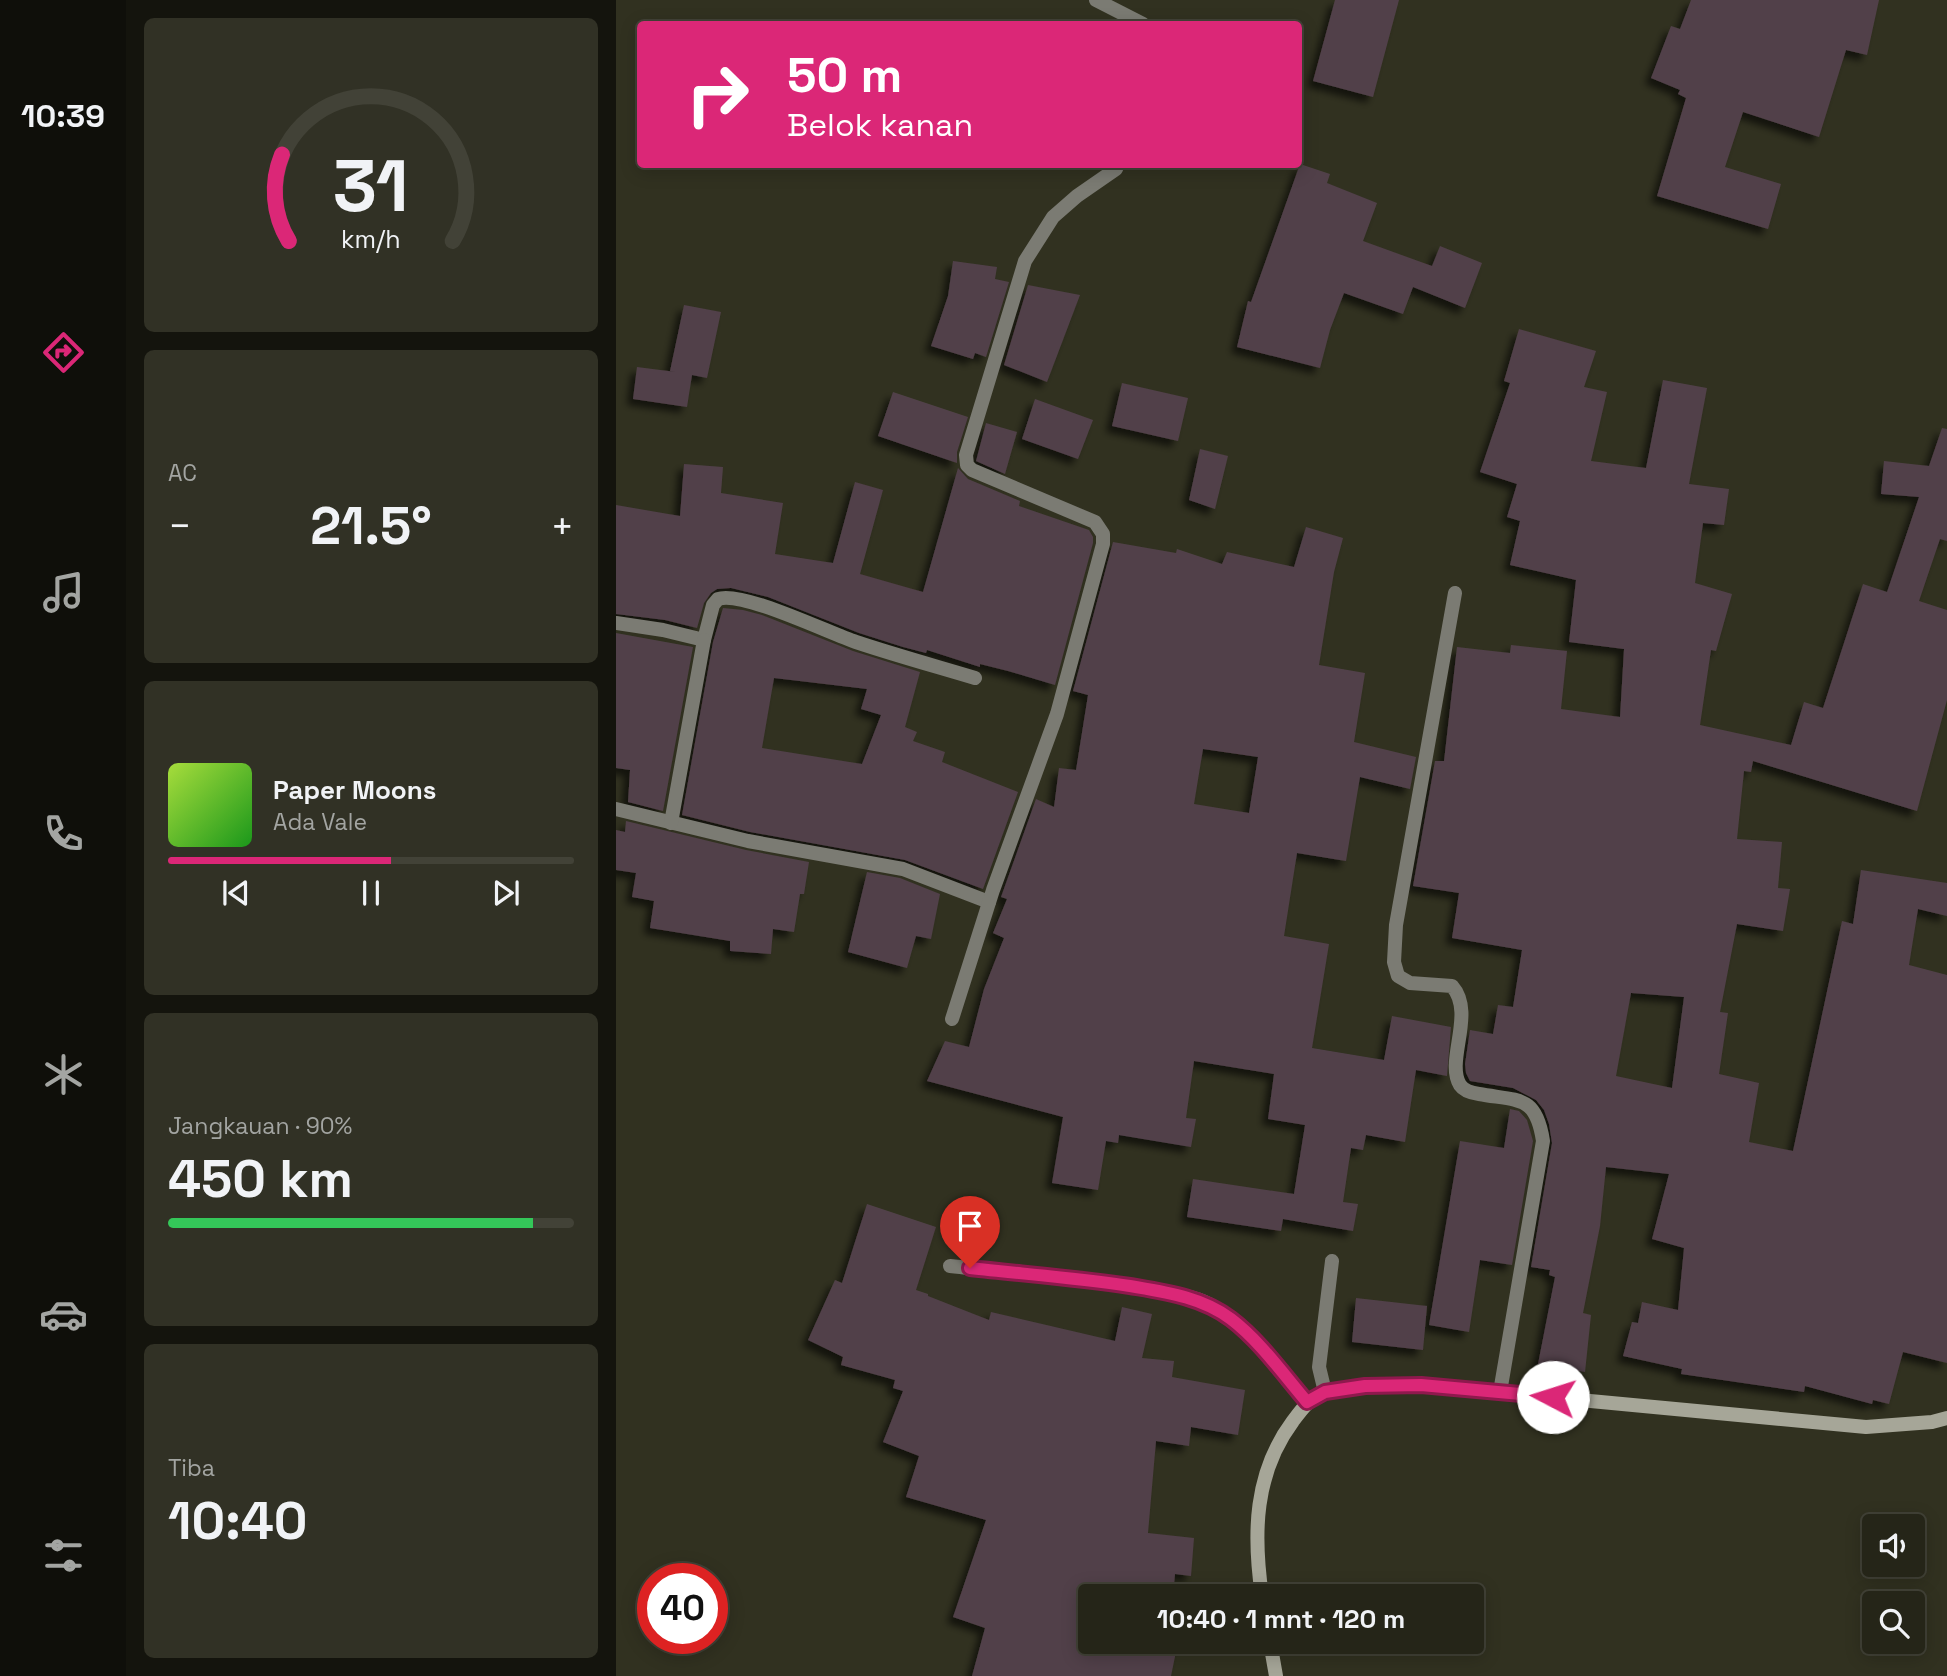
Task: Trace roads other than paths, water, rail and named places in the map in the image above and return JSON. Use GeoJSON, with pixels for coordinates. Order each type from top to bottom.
{"type":"FeatureCollection","features":[{"type":"Feature","properties":{"kind":"street"},"geometry":{"type":"LineString","coordinates":[[1096,0],[1137,21]]}},
{"type":"Feature","properties":{"kind":"street"},"geometry":{"type":"LineString","coordinates":[[952,1019],[989,902],[1057,714],[1103,544],[1103,534],[1095,522],[972,470],[967,464],[966,455],[1025,261],[1053,217],[1116,168]]}},
{"type":"Feature","properties":{"kind":"street"},"geometry":{"type":"LineString","coordinates":[[1455,593],[1395,925],[1394,962],[1398,976],[1410,983],[1452,986],[1459,994],[1462,1015],[1457,1074],[1461,1087],[1471,1093],[1525,1102],[1536,1112],[1541,1126],[1544,1141],[1500,1392]]}},
{"type":"Feature","properties":{"kind":"street"},"geometry":{"type":"LineString","coordinates":[[671,823],[704,639],[713,605],[718,599],[730,597],[794,616],[853,641],[975,678]]}},
{"type":"Feature","properties":{"kind":"street"},"geometry":{"type":"LineString","coordinates":[[616,623],[704,639]]}},
{"type":"Feature","properties":{"kind":"street"},"geometry":{"type":"LineString","coordinates":[[616,808],[748,841],[903,869],[989,902]]}},
{"type":"Feature","properties":{"kind":"street"},"geometry":{"type":"LineString","coordinates":[[1325,1392],[1320,1367],[1332,1261]]}},
{"type":"Feature","properties":{"kind":"street"},"geometry":{"type":"LineString","coordinates":[[950,1266],[1114,1284],[1207,1303],[1231,1319],[1252,1339],[1307,1402]]}},
{"type":"Feature","properties":{"kind":"street"},"geometry":{"type":"LineString","coordinates":[[1261,1584],[1257,1511],[1266,1469],[1282,1436],[1307,1402],[1325,1392],[1365,1386],[1421,1385],[1866,1427],[1932,1422],[1947,1418]]}},
{"type":"Feature","properties":{"kind":"street"},"geometry":{"type":"LineString","coordinates":[[1272,1654],[1276,1676]]}}]}
